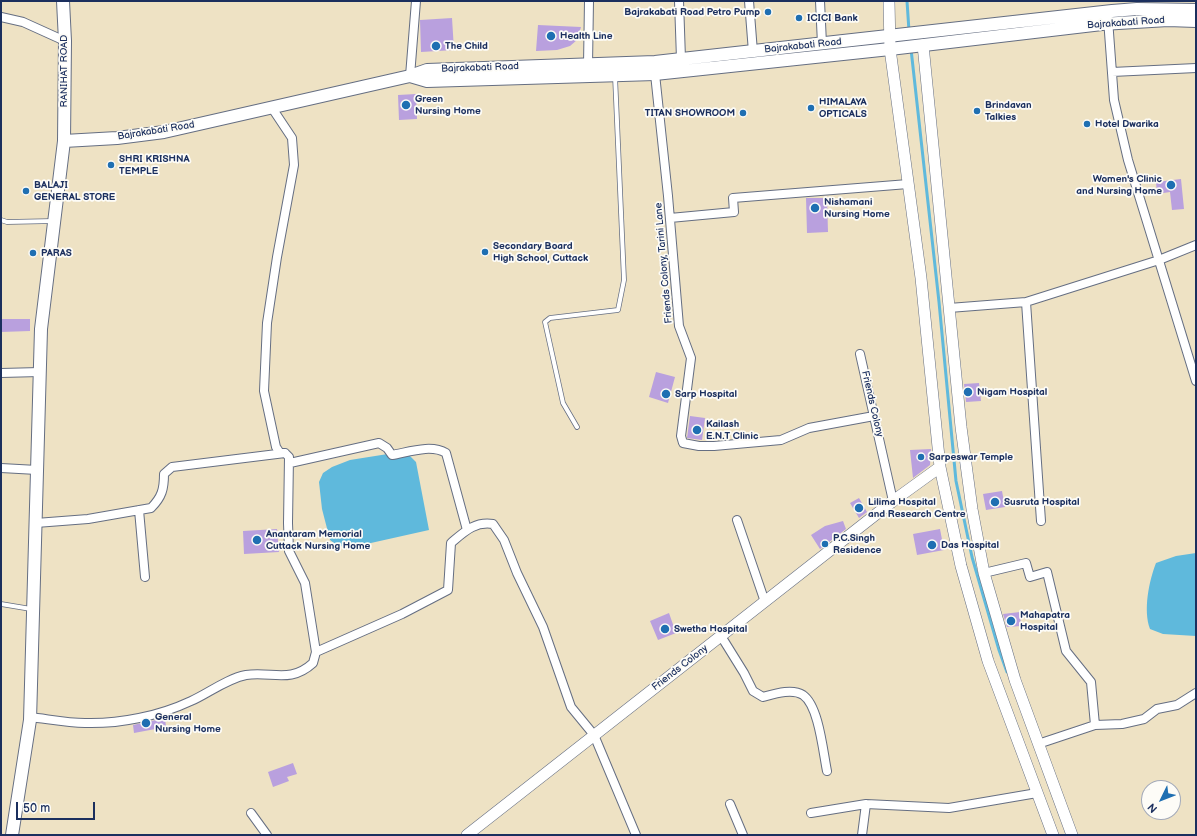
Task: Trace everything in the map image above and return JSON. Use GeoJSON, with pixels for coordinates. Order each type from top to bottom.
{"type":"FeatureCollection","features":[{"type":"Feature","properties":{"kind":"main road","name":"RANIHAT ROAD"},"geometry":{"type":"LineString","coordinates":[[12,835],[30,717],[41,329],[64,141],[65,41],[63,1]]}},
{"type":"Feature","properties":{"kind":"main road","name":"Bajrakabati Road"},"geometry":{"type":"LineString","coordinates":[[410,76],[427,81],[654,74],[920,46],[1108,17],[1136,9],[1196,10]]}},
{"type":"Feature","properties":{"kind":"main road","name":"Bajrakabati Road"},"geometry":{"type":"LineString","coordinates":[[64,141],[117,138],[164,132],[410,76],[434,69],[588,65],[680,59],[915,33],[1108,17],[1196,21]]}},
{"type":"Feature","properties":{"kind":"street"},"geometry":{"type":"LineString","coordinates":[[410,76],[416,1]]}},
{"type":"Feature","properties":{"kind":"street"},"geometry":{"type":"LineString","coordinates":[[588,65],[589,1]]}},
{"type":"Feature","properties":{"kind":"street"},"geometry":{"type":"LineString","coordinates":[[679,1],[680,59]]}},
{"type":"Feature","properties":{"kind":"street"},"geometry":{"type":"LineString","coordinates":[[749,1],[753,52]]}},
{"type":"Feature","properties":{"kind":"street"},"geometry":{"type":"LineString","coordinates":[[820,1],[822,44]]}},
{"type":"Feature","properties":{"kind":"street"},"geometry":{"type":"LineString","coordinates":[[889,1],[892,49],[920,278],[940,467],[961,566],[988,661],[1053,835]]}},
{"type":"Feature","properties":{"kind":"street"},"geometry":{"type":"LineString","coordinates":[[1,17],[23,22],[65,41]]}},
{"type":"Feature","properties":{"kind":"street"},"geometry":{"type":"LineString","coordinates":[[1108,17],[1114,100],[1128,160],[1196,380]]}},
{"type":"Feature","properties":{"kind":"street"},"geometry":{"type":"LineString","coordinates":[[920,46],[961,427],[972,509],[984,573],[1015,680],[1072,835]]}},
{"type":"Feature","properties":{"kind":"street"},"geometry":{"type":"LineString","coordinates":[[1112,72],[1196,68]]}},
{"type":"Feature","properties":{"kind":"street","name":"Friends Colony, Tarini Lane"},"geometry":{"type":"LineString","coordinates":[[654,74],[670,218],[678,326],[691,358],[681,436],[683,443],[699,446],[714,446],[782,440],[809,428],[874,416]]}},
{"type":"Feature","properties":{"kind":"street"},"geometry":{"type":"LineString","coordinates":[[30,717],[84,723],[113,722],[136,718],[167,710],[191,701],[218,686],[246,675],[284,677],[296,674],[313,663],[316,652],[305,583],[289,551],[289,457],[285,453],[280,453],[276,447],[264,391],[267,323],[294,165],[292,138],[272,108]]}},
{"type":"Feature","properties":{"kind":"street"},"geometry":{"type":"LineString","coordinates":[[670,218],[734,212],[733,198],[908,184]]}},
{"type":"Feature","properties":{"kind":"street"},"geometry":{"type":"LineString","coordinates":[[949,308],[1026,302],[1160,260],[1196,245]]}},
{"type":"Feature","properties":{"kind":"street"},"geometry":{"type":"LineString","coordinates":[[1026,302],[1041,521]]}},
{"type":"Feature","properties":{"kind":"street","name":"Friends Colony"},"geometry":{"type":"LineString","coordinates":[[860,354],[893,501]]}},
{"type":"Feature","properties":{"kind":"street"},"geometry":{"type":"LineString","coordinates":[[1,373],[40,372]]}},
{"type":"Feature","properties":{"kind":"street"},"geometry":{"type":"LineString","coordinates":[[290,463],[379,443],[387,448],[392,455],[434,448],[441,450],[446,453],[467,530]]}},
{"type":"Feature","properties":{"kind":"street"},"geometry":{"type":"LineString","coordinates":[[36,523],[88,519],[151,508],[158,501],[164,491],[164,474],[172,467],[285,453]]}},
{"type":"Feature","properties":{"kind":"street","name":"Friends Colony"},"geometry":{"type":"LineString","coordinates":[[467,835],[893,501],[940,467]]}},
{"type":"Feature","properties":{"kind":"street"},"geometry":{"type":"LineString","coordinates":[[1,468],[37,470]]}},
{"type":"Feature","properties":{"kind":"street"},"geometry":{"type":"LineString","coordinates":[[139,510],[145,577]]}},
{"type":"Feature","properties":{"kind":"street"},"geometry":{"type":"LineString","coordinates":[[737,520],[764,602]]}},
{"type":"Feature","properties":{"kind":"street"},"geometry":{"type":"LineString","coordinates":[[316,652],[402,614],[448,590],[451,543],[467,530],[482,522],[493,524],[504,540],[517,573],[543,627],[570,707],[594,735],[636,835]]}},
{"type":"Feature","properties":{"kind":"street"},"geometry":{"type":"LineString","coordinates":[[984,573],[1026,563],[1030,577],[1047,572],[1066,651],[1091,682],[1096,725]]}},
{"type":"Feature","properties":{"kind":"street"},"geometry":{"type":"LineString","coordinates":[[721,636],[744,673],[753,691],[763,697],[778,693],[795,692],[803,695],[814,708],[827,771]]}},
{"type":"Feature","properties":{"kind":"street"},"geometry":{"type":"LineString","coordinates":[[1038,744],[1096,725],[1122,724],[1144,719],[1157,708],[1177,704],[1196,693]]}},
{"type":"Feature","properties":{"kind":"street"},"geometry":{"type":"LineString","coordinates":[[811,813],[866,804],[949,808],[1037,793]]}},
{"type":"Feature","properties":{"kind":"street"},"geometry":{"type":"LineString","coordinates":[[730,804],[743,835]]}},
{"type":"Feature","properties":{"kind":"street"},"geometry":{"type":"LineString","coordinates":[[862,835],[866,804]]}},
{"type":"Feature","properties":{"kind":"street"},"geometry":{"type":"LineString","coordinates":[[251,813],[267,835]]}},
{"type":"Feature","properties":{"kind":"lane"},"geometry":{"type":"LineString","coordinates":[[577,427],[563,403],[545,322],[550,318],[618,310],[622,300],[624,280],[615,76]]}},
{"type":"Feature","properties":{"kind":"lane"},"geometry":{"type":"LineString","coordinates":[[1,220],[7,222],[54,221]]}},
{"type":"Feature","properties":{"kind":"lane"},"geometry":{"type":"LineString","coordinates":[[1,604],[33,609]]}},
{"type":"Feature","properties":{"kind":"water"},"geometry":{"type":"Polygon","coordinates":[[[394,453],[409,455],[416,462],[429,530],[353,547],[338,546],[330,540],[322,509],[319,482],[323,473],[332,467],[350,460],[394,453]]]}},
{"type":"Feature","properties":{"kind":"water"},"geometry":{"type":"Polygon","coordinates":[[[1196,553],[1196,636],[1163,634],[1150,629],[1147,605],[1151,578],[1156,563],[1176,556],[1196,553]]]}},
{"type":"Feature","properties":{"kind":"building"},"geometry":{"type":"Polygon","coordinates":[[[452,18],[454,50],[421,52],[420,20],[452,18]]]}},
{"type":"Feature","properties":{"kind":"building"},"geometry":{"type":"Polygon","coordinates":[[[538,25],[581,27],[577,40],[570,46],[557,50],[536,51],[538,25]]]}},
{"type":"Feature","properties":{"kind":"building"},"geometry":{"type":"Polygon","coordinates":[[[416,94],[417,119],[399,120],[398,95],[416,94]]]}},
{"type":"Feature","properties":{"kind":"building"},"geometry":{"type":"Polygon","coordinates":[[[1181,179],[1184,209],[1172,210],[1170,192],[1157,194],[1156,182],[1181,179]]]}},
{"type":"Feature","properties":{"kind":"building"},"geometry":{"type":"Polygon","coordinates":[[[806,198],[827,198],[828,232],[807,233],[806,198]]]}},
{"type":"Feature","properties":{"kind":"building"},"geometry":{"type":"Polygon","coordinates":[[[1,319],[30,319],[30,331],[1,332],[1,319]]]}},
{"type":"Feature","properties":{"kind":"building"},"geometry":{"type":"Polygon","coordinates":[[[656,372],[675,377],[668,403],[649,397],[656,372]]]}},
{"type":"Feature","properties":{"kind":"building"},"geometry":{"type":"Polygon","coordinates":[[[979,383],[981,401],[966,402],[964,384],[979,383]]]}},
{"type":"Feature","properties":{"kind":"building"},"geometry":{"type":"Polygon","coordinates":[[[690,416],[705,418],[702,440],[687,438],[690,416]]]}},
{"type":"Feature","properties":{"kind":"building","name":"Sarpeswar Temple"},"geometry":{"type":"Polygon","coordinates":[[[931,449],[930,465],[913,478],[910,450],[931,449]]]}},
{"type":"Feature","properties":{"kind":"building"},"geometry":{"type":"Polygon","coordinates":[[[1002,491],[1005,507],[986,510],[983,494],[1002,491]]]}},
{"type":"Feature","properties":{"kind":"building"},"geometry":{"type":"Polygon","coordinates":[[[859,498],[867,512],[859,518],[850,503],[859,498]]]}},
{"type":"Feature","properties":{"kind":"building","name":"P.C.Singh Residence"},"geometry":{"type":"Polygon","coordinates":[[[843,521],[846,529],[820,549],[811,535],[825,526],[843,521]]]}},
{"type":"Feature","properties":{"kind":"building"},"geometry":{"type":"Polygon","coordinates":[[[277,529],[279,552],[244,554],[243,531],[277,529]]]}},
{"type":"Feature","properties":{"kind":"building"},"geometry":{"type":"Polygon","coordinates":[[[940,529],[944,550],[917,555],[913,534],[940,529]]]}},
{"type":"Feature","properties":{"kind":"building"},"geometry":{"type":"Polygon","coordinates":[[[1020,612],[1021,626],[1007,627],[1003,614],[1020,612]]]}},
{"type":"Feature","properties":{"kind":"building"},"geometry":{"type":"Polygon","coordinates":[[[669,613],[676,633],[658,640],[650,621],[669,613]]]}},
{"type":"Feature","properties":{"kind":"building"},"geometry":{"type":"Polygon","coordinates":[[[165,718],[166,727],[134,733],[133,725],[165,718]]]}},
{"type":"Feature","properties":{"kind":"building"},"geometry":{"type":"Polygon","coordinates":[[[293,763],[297,774],[287,777],[289,781],[273,787],[268,772],[293,763]]]}},
{"type":"Feature","properties":{"kind":"waterway"},"geometry":{"type":"LineString","coordinates":[[907,1],[909,31]]}},
{"type":"Feature","properties":{"kind":"waterway"},"geometry":{"type":"LineString","coordinates":[[911,49],[939,302],[956,481],[972,557],[999,650],[1007,672]]}},
{"type":"Feature","properties":{"kind":"place","name":"Bajrakabati Road Petro Pump"},"geometry":{"type":"Point","coordinates":[768,12]}},
{"type":"Feature","properties":{"kind":"place","name":"ICICI Bank"},"geometry":{"type":"Point","coordinates":[799,18]}},
{"type":"Feature","properties":{"kind":"place","name":"Health Line"},"geometry":{"type":"Point","coordinates":[551,36]}},
{"type":"Feature","properties":{"kind":"place","name":"The Child"},"geometry":{"type":"Point","coordinates":[436,46]}},
{"type":"Feature","properties":{"kind":"place","name":"Green Nursing Home"},"geometry":{"type":"Point","coordinates":[406,105]}},
{"type":"Feature","properties":{"kind":"place","name":"HIMALAYA OPTICALS"},"geometry":{"type":"Point","coordinates":[811,108]}},
{"type":"Feature","properties":{"kind":"place","name":"Brindavan Talkies"},"geometry":{"type":"Point","coordinates":[977,111]}},
{"type":"Feature","properties":{"kind":"place","name":"TITAN SHOWROOM"},"geometry":{"type":"Point","coordinates":[743,113]}},
{"type":"Feature","properties":{"kind":"place","name":"Hotel Dwarika"},"geometry":{"type":"Point","coordinates":[1087,124]}},
{"type":"Feature","properties":{"kind":"place","name":"SHRI KRISHNA TEMPLE"},"geometry":{"type":"Point","coordinates":[111,165]}},
{"type":"Feature","properties":{"kind":"place","name":"Women's Clinic and Nursing Home"},"geometry":{"type":"Point","coordinates":[1171,185]}},
{"type":"Feature","properties":{"kind":"place","name":"BALAJI GENERAL STORE"},"geometry":{"type":"Point","coordinates":[26,191]}},
{"type":"Feature","properties":{"kind":"place","name":"Nishamani Nursing Home"},"geometry":{"type":"Point","coordinates":[815,208]}},
{"type":"Feature","properties":{"kind":"place","name":"Secondary Board High School, Cuttack"},"geometry":{"type":"Point","coordinates":[485,252]}},
{"type":"Feature","properties":{"kind":"place","name":"PARAS"},"geometry":{"type":"Point","coordinates":[33,253]}},
{"type":"Feature","properties":{"kind":"place","name":"Nigam Hospital"},"geometry":{"type":"Point","coordinates":[968,392]}},
{"type":"Feature","properties":{"kind":"place","name":"Sarp Hospital"},"geometry":{"type":"Point","coordinates":[666,394]}},
{"type":"Feature","properties":{"kind":"place","name":"Kailash E.N.T Clinic"},"geometry":{"type":"Point","coordinates":[697,430]}},
{"type":"Feature","properties":{"kind":"place","name":"Sarpeswar Temple"},"geometry":{"type":"Point","coordinates":[921,457]}},
{"type":"Feature","properties":{"kind":"place","name":"Susruta Hospital"},"geometry":{"type":"Point","coordinates":[995,502]}},
{"type":"Feature","properties":{"kind":"place","name":"Lilima Hospital and Research Centre"},"geometry":{"type":"Point","coordinates":[859,508]}},
{"type":"Feature","properties":{"kind":"place","name":"Anantaram Memorial Cuttack Nursing Home"},"geometry":{"type":"Point","coordinates":[257,540]}},
{"type":"Feature","properties":{"kind":"place","name":"P.C.Singh Residence"},"geometry":{"type":"Point","coordinates":[825,544]}},
{"type":"Feature","properties":{"kind":"place","name":"Das Hospital"},"geometry":{"type":"Point","coordinates":[932,545]}},
{"type":"Feature","properties":{"kind":"place","name":"Mahapatra Hospital"},"geometry":{"type":"Point","coordinates":[1011,621]}},
{"type":"Feature","properties":{"kind":"place","name":"Swetha Hospital"},"geometry":{"type":"Point","coordinates":[665,629]}},
{"type":"Feature","properties":{"kind":"place","name":"General Nursing Home"},"geometry":{"type":"Point","coordinates":[146,723]}}]}
